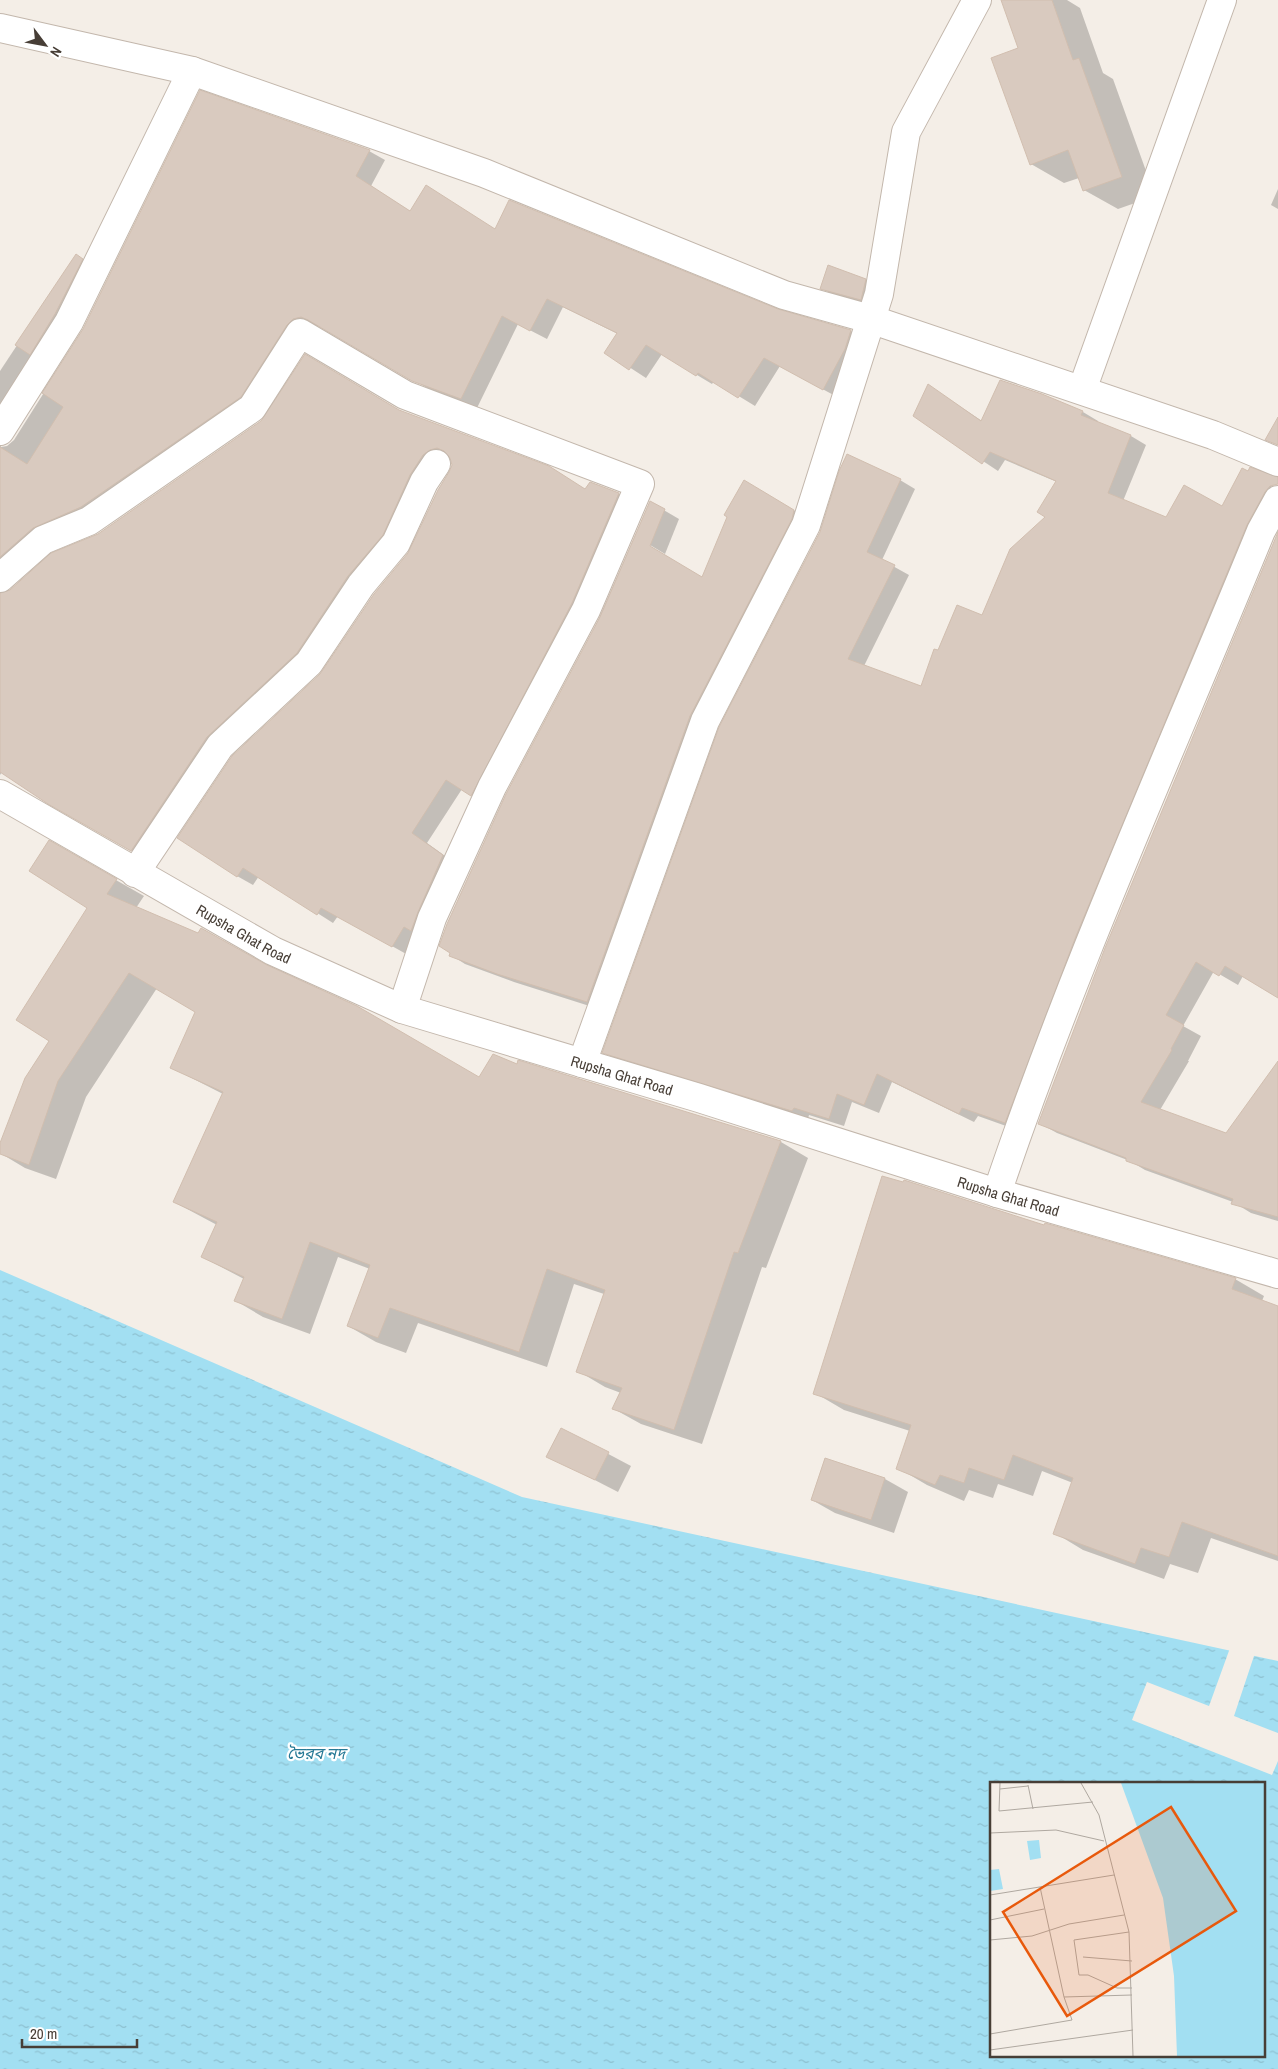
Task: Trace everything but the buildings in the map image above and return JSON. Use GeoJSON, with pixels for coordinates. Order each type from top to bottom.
{"type":"FeatureCollection","features":[{"type":"Feature","properties":{"kind":"street"},"geometry":{"type":"LineString","coordinates":[[582,1063],[705,721],[806,525],[878,294],[906,132],[978,0]]}},
{"type":"Feature","properties":{"kind":"street"},"geometry":{"type":"LineString","coordinates":[[1082,390],[1222,0]]}},
{"type":"Feature","properties":{"kind":"street"},"geometry":{"type":"LineString","coordinates":[[0,28],[192,71],[484,173],[784,295],[870,319],[1082,390],[1213,435],[1278,462]]}},
{"type":"Feature","properties":{"kind":"street"},"geometry":{"type":"LineString","coordinates":[[0,431],[69,322],[192,71]]}},
{"type":"Feature","properties":{"kind":"street"},"geometry":{"type":"LineString","coordinates":[[0,578],[43,540],[89,522],[252,408],[300,333],[405,395],[640,484],[586,610],[492,787],[432,918],[402,1009]]}},
{"type":"Feature","properties":{"kind":"street"},"geometry":{"type":"LineString","coordinates":[[135,873],[220,746],[309,663],[362,585],[396,543],[424,482],[436,464]]}},
{"type":"Feature","properties":{"kind":"street"},"geometry":{"type":"LineString","coordinates":[[997,1193],[1025,1109],[1104,906],[1261,530],[1278,500]]}},
{"type":"Feature","properties":{"kind":"street","name":"Rupsha Ghat Road"},"geometry":{"type":"LineString","coordinates":[[0,794],[273,952],[402,1009],[582,1063],[997,1193],[1278,1274]]}},
{"type":"Feature","properties":{"kind":"water","name":"ভৈরব নদ"},"geometry":{"type":"Polygon","coordinates":[[[0,1270],[522,1497],[1278,1661],[1278,2069],[0,2069],[0,1270]]]}},
{"type":"Feature","properties":{"kind":"pier"},"geometry":{"type":"Polygon","coordinates":[[[1230,1648],[1255,1653],[1234,1716],[1278,1733],[1278,1761],[1272,1775],[1132,1720],[1147,1682],[1209,1706],[1230,1648]]]}}]}
